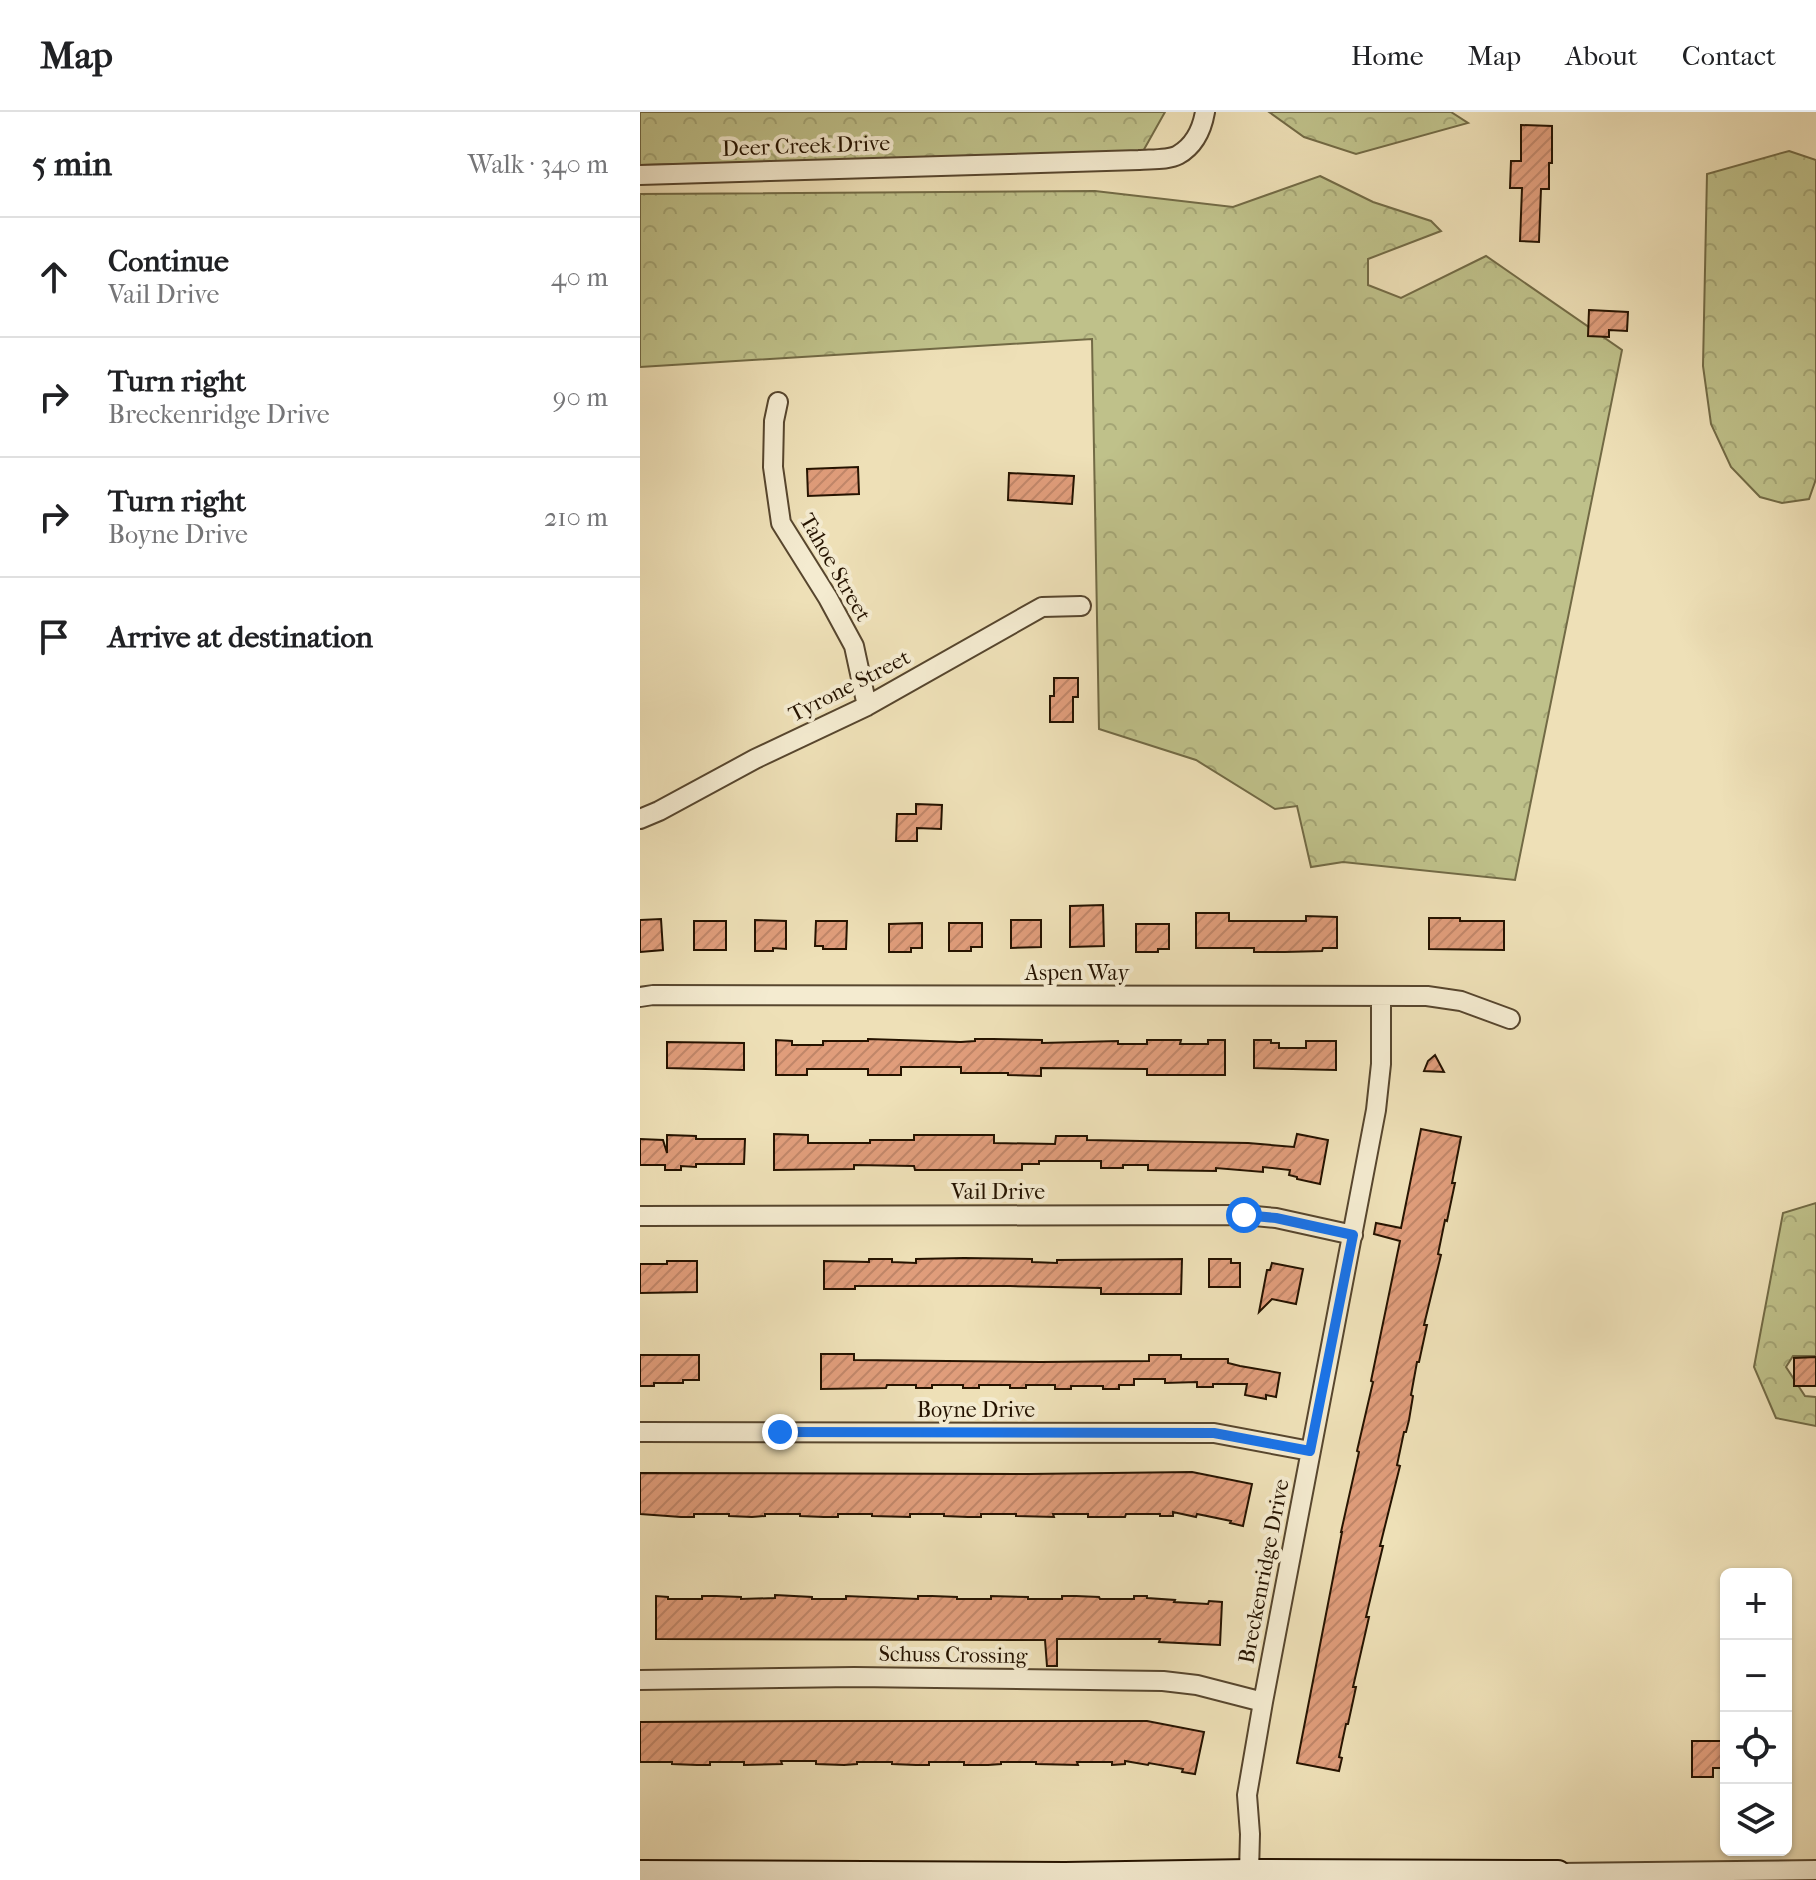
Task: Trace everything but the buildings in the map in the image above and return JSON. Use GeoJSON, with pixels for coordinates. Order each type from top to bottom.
{"type":"FeatureCollection","features":[{"type":"Feature","properties":{"kind":"street","name":"Deer Creek Drive"},"geometry":{"type":"LineString","coordinates":[[640,175],[1177,157],[1195,140],[1205,112]]}},
{"type":"Feature","properties":{"kind":"street","name":"Tahoe Street"},"geometry":{"type":"LineString","coordinates":[[778,402],[774,421],[773,467],[781,523],[854,646],[867,706]]}},
{"type":"Feature","properties":{"kind":"street","name":"Tyrone Street"},"geometry":{"type":"LineString","coordinates":[[640,819],[755,759],[867,706],[1042,607],[1081,606]]}},
{"type":"Feature","properties":{"kind":"street","name":"Breckenridge Drive"},"geometry":{"type":"LineString","coordinates":[[1249,1872],[1247,1795],[1376,1110],[1381,1064],[1381,996]]}},
{"type":"Feature","properties":{"kind":"street","name":"Aspen Way"},"geometry":{"type":"LineString","coordinates":[[640,997],[1441,997],[1510,1019]]}},
{"type":"Feature","properties":{"kind":"street","name":"Vail Drive"},"geometry":{"type":"LineString","coordinates":[[640,1216],[1244,1215],[1276,1218],[1353,1235]]}},
{"type":"Feature","properties":{"kind":"street","name":"Boyne Drive"},"geometry":{"type":"LineString","coordinates":[[640,1432],[1214,1433],[1310,1451]]}},
{"type":"Feature","properties":{"kind":"street","name":"Schuss Crossing"},"geometry":{"type":"LineString","coordinates":[[640,1680],[854,1677],[1163,1681],[1197,1685],[1263,1702]]}},
{"type":"Feature","properties":{"kind":"street"},"geometry":{"type":"LineString","coordinates":[[640,1873],[1065,1875],[1816,1870]]}},
{"type":"Feature","properties":{"kind":"green space"},"geometry":{"type":"Polygon","coordinates":[[[640,112],[1165,112],[1142,153],[640,165],[640,112]]]}},
{"type":"Feature","properties":{"kind":"green space"},"geometry":{"type":"Polygon","coordinates":[[[1269,112],[1451,112],[1468,123],[1356,154],[1304,137],[1269,112]]]}},
{"type":"Feature","properties":{"kind":"green space"},"geometry":{"type":"Polygon","coordinates":[[[1789,151],[1816,160],[1816,479],[1809,499],[1782,503],[1760,497],[1731,467],[1711,424],[1703,366],[1707,174],[1789,151]]]}},
{"type":"Feature","properties":{"kind":"green space"},"geometry":{"type":"Polygon","coordinates":[[[1320,176],[1373,202],[1431,221],[1441,231],[1368,259],[1368,285],[1401,298],[1486,256],[1622,350],[1515,880],[1343,862],[1311,867],[1297,806],[1275,809],[1196,760],[1099,729],[1092,339],[640,367],[640,194],[1095,191],[1233,207],[1320,176]]]}},
{"type":"Feature","properties":{"kind":"green space"},"geometry":{"type":"Polygon","coordinates":[[[1816,1203],[1816,1356],[1793,1356],[1786,1367],[1805,1396],[1816,1397],[1816,1426],[1776,1418],[1754,1367],[1783,1213],[1816,1203]]]}},
{"type":"Feature","properties":{"kind":"route"},"geometry":{"type":"LineString","coordinates":[[780,1432],[1214,1433],[1310,1451],[1353,1235],[1276,1218],[1244,1215]]}}]}
